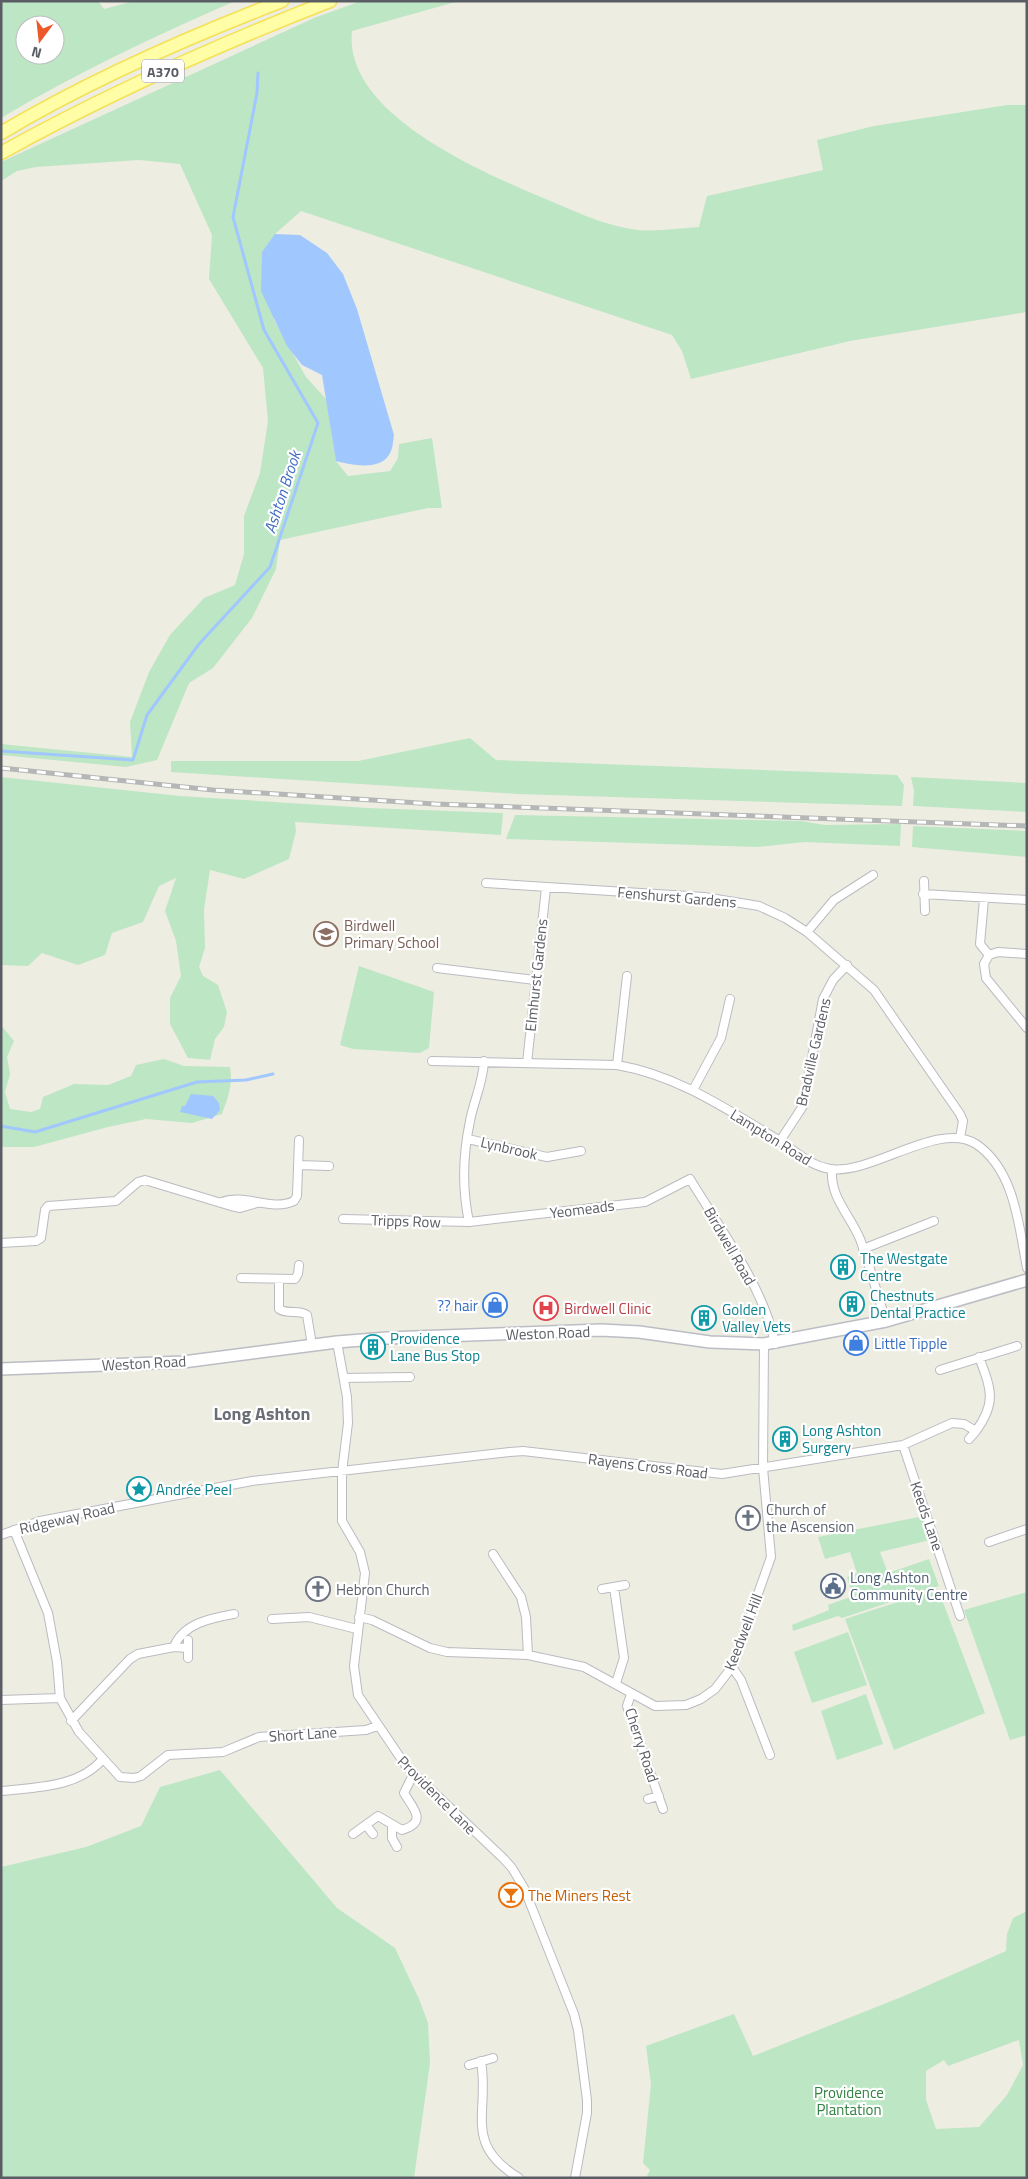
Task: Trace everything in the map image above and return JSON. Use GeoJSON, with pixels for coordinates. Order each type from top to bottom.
{"type":"FeatureCollection","features":[{"type":"Feature","properties":{"kind":"main road","name":"A370"},"geometry":{"type":"LineString","coordinates":[[1,133],[118,71],[211,29],[282,1]]}},
{"type":"Feature","properties":{"kind":"main road","name":"A370"},"geometry":{"type":"LineString","coordinates":[[1,153],[84,108],[217,46],[330,1]]}},
{"type":"Feature","properties":{"kind":"street"},"geometry":{"type":"LineString","coordinates":[[807,932],[834,900],[873,875]]}},
{"type":"Feature","properties":{"kind":"street"},"geometry":{"type":"LineString","coordinates":[[924,881],[925,911]]}},
{"type":"Feature","properties":{"kind":"street","name":"Fenshurst Gardens"},"geometry":{"type":"LineString","coordinates":[[486,883],[732,900],[759,906],[807,932],[874,990],[950,1097],[963,1121],[960,1138]]}},
{"type":"Feature","properties":{"kind":"street","name":"Elmhurst Gardens"},"geometry":{"type":"LineString","coordinates":[[527,1063],[546,888]]}},
{"type":"Feature","properties":{"kind":"street"},"geometry":{"type":"LineString","coordinates":[[923,894],[1027,900]]}},
{"type":"Feature","properties":{"kind":"street"},"geometry":{"type":"LineString","coordinates":[[984,899],[980,944],[989,955]]}},
{"type":"Feature","properties":{"kind":"street"},"geometry":{"type":"LineString","coordinates":[[1027,954],[998,952],[989,955],[984,964],[986,978],[1027,1028]]}},
{"type":"Feature","properties":{"kind":"street","name":"Bradville Gardens"},"geometry":{"type":"LineString","coordinates":[[780,1141],[802,1106],[823,999],[833,980],[847,965]]}},
{"type":"Feature","properties":{"kind":"street"},"geometry":{"type":"LineString","coordinates":[[437,968],[535,980]]}},
{"type":"Feature","properties":{"kind":"street"},"geometry":{"type":"LineString","coordinates":[[617,1065],[627,976]]}},
{"type":"Feature","properties":{"kind":"street"},"geometry":{"type":"LineString","coordinates":[[693,1090],[720,1038],[730,999]]}},
{"type":"Feature","properties":{"kind":"street","name":"Lampton Road"},"geometry":{"type":"LineString","coordinates":[[432,1061],[617,1065],[644,1069],[693,1090],[780,1141],[814,1165],[832,1169],[849,1167],[945,1138],[960,1138]]}},
{"type":"Feature","properties":{"kind":"street","name":"Lynbrook"},"geometry":{"type":"LineString","coordinates":[[469,1222],[464,1188],[469,1123],[483,1078],[484,1061]]}},
{"type":"Feature","properties":{"kind":"street"},"geometry":{"type":"LineString","coordinates":[[960,1138],[968,1140],[984,1150],[1005,1180],[1014,1205],[1027,1268]]}},
{"type":"Feature","properties":{"kind":"street","name":"Lynbrook"},"geometry":{"type":"LineString","coordinates":[[468,1139],[547,1157],[580,1151]]}},
{"type":"Feature","properties":{"kind":"street"},"geometry":{"type":"LineString","coordinates":[[1,1243],[36,1241],[41,1238],[45,1210],[48,1206],[116,1201],[138,1182],[145,1180],[240,1208],[257,1203],[289,1204],[297,1196],[299,1140]]}},
{"type":"Feature","properties":{"kind":"street"},"geometry":{"type":"LineString","coordinates":[[299,1165],[329,1166]]}},
{"type":"Feature","properties":{"kind":"street"},"geometry":{"type":"LineString","coordinates":[[832,1169],[833,1191],[850,1218],[863,1249],[886,1321]]}},
{"type":"Feature","properties":{"kind":"street","name":"Yeomeads"},"geometry":{"type":"LineString","coordinates":[[469,1222],[645,1202],[690,1179]]}},
{"type":"Feature","properties":{"kind":"street","name":"Birdwell Road"},"geometry":{"type":"LineString","coordinates":[[690,1179],[768,1314],[770,1344]]}},
{"type":"Feature","properties":{"kind":"street","name":"Tripps Row"},"geometry":{"type":"LineString","coordinates":[[343,1219],[469,1222]]}},
{"type":"Feature","properties":{"kind":"street"},"geometry":{"type":"LineString","coordinates":[[863,1249],[934,1221]]}},
{"type":"Feature","properties":{"kind":"street"},"geometry":{"type":"LineString","coordinates":[[240,1278],[295,1280],[299,1265]]}},
{"type":"Feature","properties":{"kind":"street"},"geometry":{"type":"LineString","coordinates":[[279,1279],[279,1309],[284,1312],[304,1313],[307,1315],[312,1345]]}},
{"type":"Feature","properties":{"kind":"street","name":"Weston Road"},"geometry":{"type":"LineString","coordinates":[[1,1369],[184,1362],[337,1342],[619,1330],[710,1342],[770,1344],[886,1321],[1027,1280]]}},
{"type":"Feature","properties":{"kind":"street","name":"Providence Lane"},"geometry":{"type":"LineString","coordinates":[[337,1342],[348,1397],[348,1423],[342,1472],[342,1521],[360,1552],[365,1573],[354,1666],[356,1688],[363,1707],[414,1773],[512,1868],[524,1888],[574,2014],[583,2057],[587,2100],[586,2120],[575,2178]]}},
{"type":"Feature","properties":{"kind":"street","name":"Keedwell Hill"},"geometry":{"type":"LineString","coordinates":[[359,1616],[372,1620],[430,1648],[448,1652],[528,1655],[584,1667],[655,1706],[686,1705],[715,1689],[732,1667],[771,1556],[763,1468],[770,1344]]}},
{"type":"Feature","properties":{"kind":"street"},"geometry":{"type":"LineString","coordinates":[[940,1370],[1017,1346]]}},
{"type":"Feature","properties":{"kind":"street"},"geometry":{"type":"LineString","coordinates":[[969,1439],[989,1411],[991,1401],[991,1389],[979,1357]]}},
{"type":"Feature","properties":{"kind":"street"},"geometry":{"type":"LineString","coordinates":[[344,1378],[410,1377]]}},
{"type":"Feature","properties":{"kind":"street","name":"Rayens Cross Road"},"geometry":{"type":"LineString","coordinates":[[342,1472],[523,1450],[704,1474],[722,1474],[903,1445],[952,1423],[964,1424],[976,1431]]}},
{"type":"Feature","properties":{"kind":"street","name":"Keeds Lane"},"geometry":{"type":"LineString","coordinates":[[903,1445],[960,1616]]}},
{"type":"Feature","properties":{"kind":"street","name":"Ridgeway Road"},"geometry":{"type":"LineString","coordinates":[[1,1535],[40,1521],[252,1481],[342,1472]]}},
{"type":"Feature","properties":{"kind":"street"},"geometry":{"type":"LineString","coordinates":[[989,1542],[1027,1528]]}},
{"type":"Feature","properties":{"kind":"street"},"geometry":{"type":"LineString","coordinates":[[1,1700],[60,1698],[57,1662],[48,1613],[14,1530]]}},
{"type":"Feature","properties":{"kind":"street"},"geometry":{"type":"LineString","coordinates":[[493,1554],[516,1587],[525,1608],[528,1655]]}},
{"type":"Feature","properties":{"kind":"street"},"geometry":{"type":"LineString","coordinates":[[492,1570],[500,1564]]}},
{"type":"Feature","properties":{"kind":"street"},"geometry":{"type":"LineString","coordinates":[[602,1589],[625,1585]]}},
{"type":"Feature","properties":{"kind":"street"},"geometry":{"type":"LineString","coordinates":[[614,1587],[624,1658],[616,1683]]}},
{"type":"Feature","properties":{"kind":"street"},"geometry":{"type":"LineString","coordinates":[[218,1608],[220,1617]]}},
{"type":"Feature","properties":{"kind":"street"},"geometry":{"type":"LineString","coordinates":[[174,1647],[183,1632],[198,1624],[234,1614]]}},
{"type":"Feature","properties":{"kind":"street"},"geometry":{"type":"LineString","coordinates":[[272,1619],[309,1617],[357,1629]]}},
{"type":"Feature","properties":{"kind":"street"},"geometry":{"type":"LineString","coordinates":[[71,1721],[130,1658],[138,1654],[188,1644],[188,1658]]}},
{"type":"Feature","properties":{"kind":"street"},"geometry":{"type":"LineString","coordinates":[[732,1667],[741,1680],[770,1755]]}},
{"type":"Feature","properties":{"kind":"street","name":"Cherry Road"},"geometry":{"type":"LineString","coordinates":[[631,1694],[627,1706],[663,1809]]}},
{"type":"Feature","properties":{"kind":"street","name":"Short Lane"},"geometry":{"type":"LineString","coordinates":[[60,1698],[71,1721],[102,1759],[120,1777],[134,1778],[141,1776],[168,1754],[231,1751],[259,1737],[366,1730],[377,1726]]}},
{"type":"Feature","properties":{"kind":"street"},"geometry":{"type":"LineString","coordinates":[[1,1791],[65,1783],[84,1775],[102,1759]]}},
{"type":"Feature","properties":{"kind":"street"},"geometry":{"type":"LineString","coordinates":[[353,1834],[378,1816],[392,1826],[402,1830],[416,1820],[416,1809],[404,1793],[414,1773]]}},
{"type":"Feature","properties":{"kind":"street","name":"Cherry Road"},"geometry":{"type":"LineString","coordinates":[[648,1799],[658,1796]]}},
{"type":"Feature","properties":{"kind":"street"},"geometry":{"type":"LineString","coordinates":[[366,1825],[373,1834]]}},
{"type":"Feature","properties":{"kind":"street"},"geometry":{"type":"LineString","coordinates":[[392,1826],[392,1838],[397,1846]]}},
{"type":"Feature","properties":{"kind":"street"},"geometry":{"type":"LineString","coordinates":[[469,2065],[493,2058]]}},
{"type":"Feature","properties":{"kind":"street"},"geometry":{"type":"LineString","coordinates":[[481,2061],[483,2074],[481,2130],[483,2139],[494,2158],[519,2178]]}},
{"type":"Feature","properties":{"kind":"green space"},"geometry":{"type":"Polygon","coordinates":[[[1,1],[98,1],[104,9],[134,1],[235,1],[116,56],[29,101],[1,118],[1,1]]]}},
{"type":"Feature","properties":{"kind":"green space"},"geometry":{"type":"Polygon","coordinates":[[[361,1],[459,1],[352,31],[355,61],[369,88],[392,113],[420,135],[484,172],[588,217],[625,228],[660,230],[699,227],[707,196],[823,170],[817,140],[874,126],[1007,105],[1027,105],[1027,312],[850,341],[691,379],[682,351],[672,335],[301,211],[275,234],[274,320],[306,377],[327,400],[336,461],[348,476],[390,471],[398,458],[399,444],[432,438],[442,508],[428,508],[280,540],[276,569],[252,618],[213,668],[189,683],[157,760],[126,767],[1,755],[1,744],[132,757],[130,722],[149,672],[170,635],[204,598],[235,585],[244,554],[244,516],[260,473],[268,421],[263,368],[209,279],[212,235],[180,164],[139,160],[36,167],[17,171],[1,181],[1,162],[314,18],[361,1]]]}},
{"type":"Feature","properties":{"kind":"green space"},"geometry":{"type":"Polygon","coordinates":[[[470,738],[496,760],[897,775],[904,785],[902,806],[518,794],[171,772],[171,761],[358,761],[470,738]]]}},
{"type":"Feature","properties":{"kind":"green space"},"geometry":{"type":"Polygon","coordinates":[[[1,777],[180,796],[368,808],[503,813],[501,835],[295,822],[296,831],[289,859],[244,879],[210,870],[204,909],[205,948],[199,967],[203,976],[218,985],[227,1012],[224,1027],[215,1039],[210,1060],[188,1058],[170,1024],[170,998],[181,976],[176,941],[165,911],[176,878],[159,886],[143,922],[112,933],[105,955],[78,965],[42,953],[28,966],[1,965],[1,777]]]}},
{"type":"Feature","properties":{"kind":"green space"},"geometry":{"type":"Polygon","coordinates":[[[911,777],[1027,783],[1027,812],[913,806],[914,791],[911,777]]]}},
{"type":"Feature","properties":{"kind":"green space"},"geometry":{"type":"Polygon","coordinates":[[[515,815],[801,821],[825,825],[901,824],[900,846],[805,842],[758,847],[506,839],[515,815]]]}},
{"type":"Feature","properties":{"kind":"green space"},"geometry":{"type":"Polygon","coordinates":[[[913,826],[1027,831],[1027,857],[912,847],[913,826]]]}},
{"type":"Feature","properties":{"kind":"green space"},"geometry":{"type":"Polygon","coordinates":[[[359,966],[434,992],[429,1048],[420,1053],[353,1049],[340,1045],[359,966]]]}},
{"type":"Feature","properties":{"kind":"green space"},"geometry":{"type":"Polygon","coordinates":[[[1,1025],[14,1041],[7,1057],[10,1074],[5,1092],[10,1109],[31,1112],[40,1109],[43,1097],[74,1084],[108,1085],[131,1076],[136,1065],[164,1059],[184,1066],[230,1067],[230,1085],[222,1114],[192,1123],[146,1119],[34,1147],[1,1147],[1,1025]]]}},
{"type":"Feature","properties":{"kind":"green space"},"geometry":{"type":"Polygon","coordinates":[[[924,1516],[934,1539],[880,1552],[888,1573],[929,1559],[939,1586],[842,1618],[838,1616],[793,1631],[792,1625],[829,1610],[828,1605],[853,1596],[847,1577],[857,1573],[850,1552],[825,1559],[818,1537],[924,1516]]]}},
{"type":"Feature","properties":{"kind":"green space"},"geometry":{"type":"Polygon","coordinates":[[[938,1589],[985,1713],[894,1750],[845,1619],[938,1589]]]}},
{"type":"Feature","properties":{"kind":"green space"},"geometry":{"type":"Polygon","coordinates":[[[1027,1592],[1027,1735],[1010,1740],[964,1610],[1027,1592]]]}},
{"type":"Feature","properties":{"kind":"green space"},"geometry":{"type":"Polygon","coordinates":[[[848,1632],[867,1685],[812,1703],[794,1652],[848,1632]]]}},
{"type":"Feature","properties":{"kind":"green space"},"geometry":{"type":"Polygon","coordinates":[[[866,1694],[883,1744],[837,1760],[821,1711],[866,1694]]]}},
{"type":"Feature","properties":{"kind":"green space"},"geometry":{"type":"Polygon","coordinates":[[[220,1770],[337,1908],[395,1948],[428,2023],[430,2063],[414,2178],[1,2178],[1,1867],[86,1847],[141,1826],[160,1787],[220,1770]]]}},
{"type":"Feature","properties":{"kind":"green space","name":"Providence Plantation"},"geometry":{"type":"Polygon","coordinates":[[[1027,1911],[1027,2178],[646,2178],[650,2170],[643,2163],[651,2084],[646,2046],[734,2014],[753,2056],[904,1996],[1006,1951],[1007,1934],[1013,1918],[1027,1911]],[[1019,2040],[948,2066],[944,2060],[926,2071],[926,2100],[936,2129],[979,2127],[1007,2095],[1023,2065],[1019,2040]]]}},
{"type":"Feature","properties":{"kind":"water"},"geometry":{"type":"Polygon","coordinates":[[[275,234],[300,235],[327,253],[343,274],[357,309],[394,435],[391,451],[387,458],[381,462],[358,465],[336,461],[322,375],[302,365],[287,346],[261,291],[262,252],[275,234]]]}},
{"type":"Feature","properties":{"kind":"water"},"geometry":{"type":"Polygon","coordinates":[[[191,1094],[213,1096],[219,1103],[220,1110],[212,1119],[180,1112],[191,1094]]]}},
{"type":"Feature","properties":{"kind":"waterway","name":"Ashton Brook"},"geometry":{"type":"LineString","coordinates":[[1,751],[133,760],[147,715],[199,644],[270,567],[318,423],[264,330],[233,217],[257,93],[258,73]]}},
{"type":"Feature","properties":{"kind":"waterway"},"geometry":{"type":"LineString","coordinates":[[1,1126],[35,1132],[197,1082],[246,1080],[273,1074]]}},
{"type":"Feature","properties":{"kind":"railway"},"geometry":{"type":"LineString","coordinates":[[1,768],[213,790],[435,804],[1027,826]]}},
{"type":"Feature","properties":{"kind":"place","name":"Birdwell Primary School"},"geometry":{"type":"Point","coordinates":[326,934]}},
{"type":"Feature","properties":{"kind":"place","name":"The Westgate Centre"},"geometry":{"type":"Point","coordinates":[843,1267]}},
{"type":"Feature","properties":{"kind":"place","name":"Chestnuts Dental Practice"},"geometry":{"type":"Point","coordinates":[852,1304]}},
{"type":"Feature","properties":{"kind":"place","name":"?? hair"},"geometry":{"type":"Point","coordinates":[495,1305]}},
{"type":"Feature","properties":{"kind":"place","name":"Birdwell Clinic"},"geometry":{"type":"Point","coordinates":[546,1308]}},
{"type":"Feature","properties":{"kind":"place","name":"Golden Valley Vets"},"geometry":{"type":"Point","coordinates":[704,1318]}},
{"type":"Feature","properties":{"kind":"place","name":"Little Tipple"},"geometry":{"type":"Point","coordinates":[856,1343]}},
{"type":"Feature","properties":{"kind":"place","name":"Providence Lane Bus Stop"},"geometry":{"type":"Point","coordinates":[373,1347]}},
{"type":"Feature","properties":{"kind":"place","name":"Long Ashton Surgery"},"geometry":{"type":"Point","coordinates":[785,1439]}},
{"type":"Feature","properties":{"kind":"place","name":"Andrée Peel"},"geometry":{"type":"Point","coordinates":[139,1489]}},
{"type":"Feature","properties":{"kind":"place","name":"Church of the Ascension"},"geometry":{"type":"Point","coordinates":[748,1518]}},
{"type":"Feature","properties":{"kind":"place","name":"Long Ashton Community Centre"},"geometry":{"type":"Point","coordinates":[833,1586]}},
{"type":"Feature","properties":{"kind":"place","name":"Hebron Church"},"geometry":{"type":"Point","coordinates":[318,1589]}},
{"type":"Feature","properties":{"kind":"place","name":"The Miners Rest"},"geometry":{"type":"Point","coordinates":[511,1895]}},
{"type":"Feature","properties":{"kind":"district","name":"Long Ashton"},"geometry":{"type":"Point","coordinates":[262,1413]}}]}
